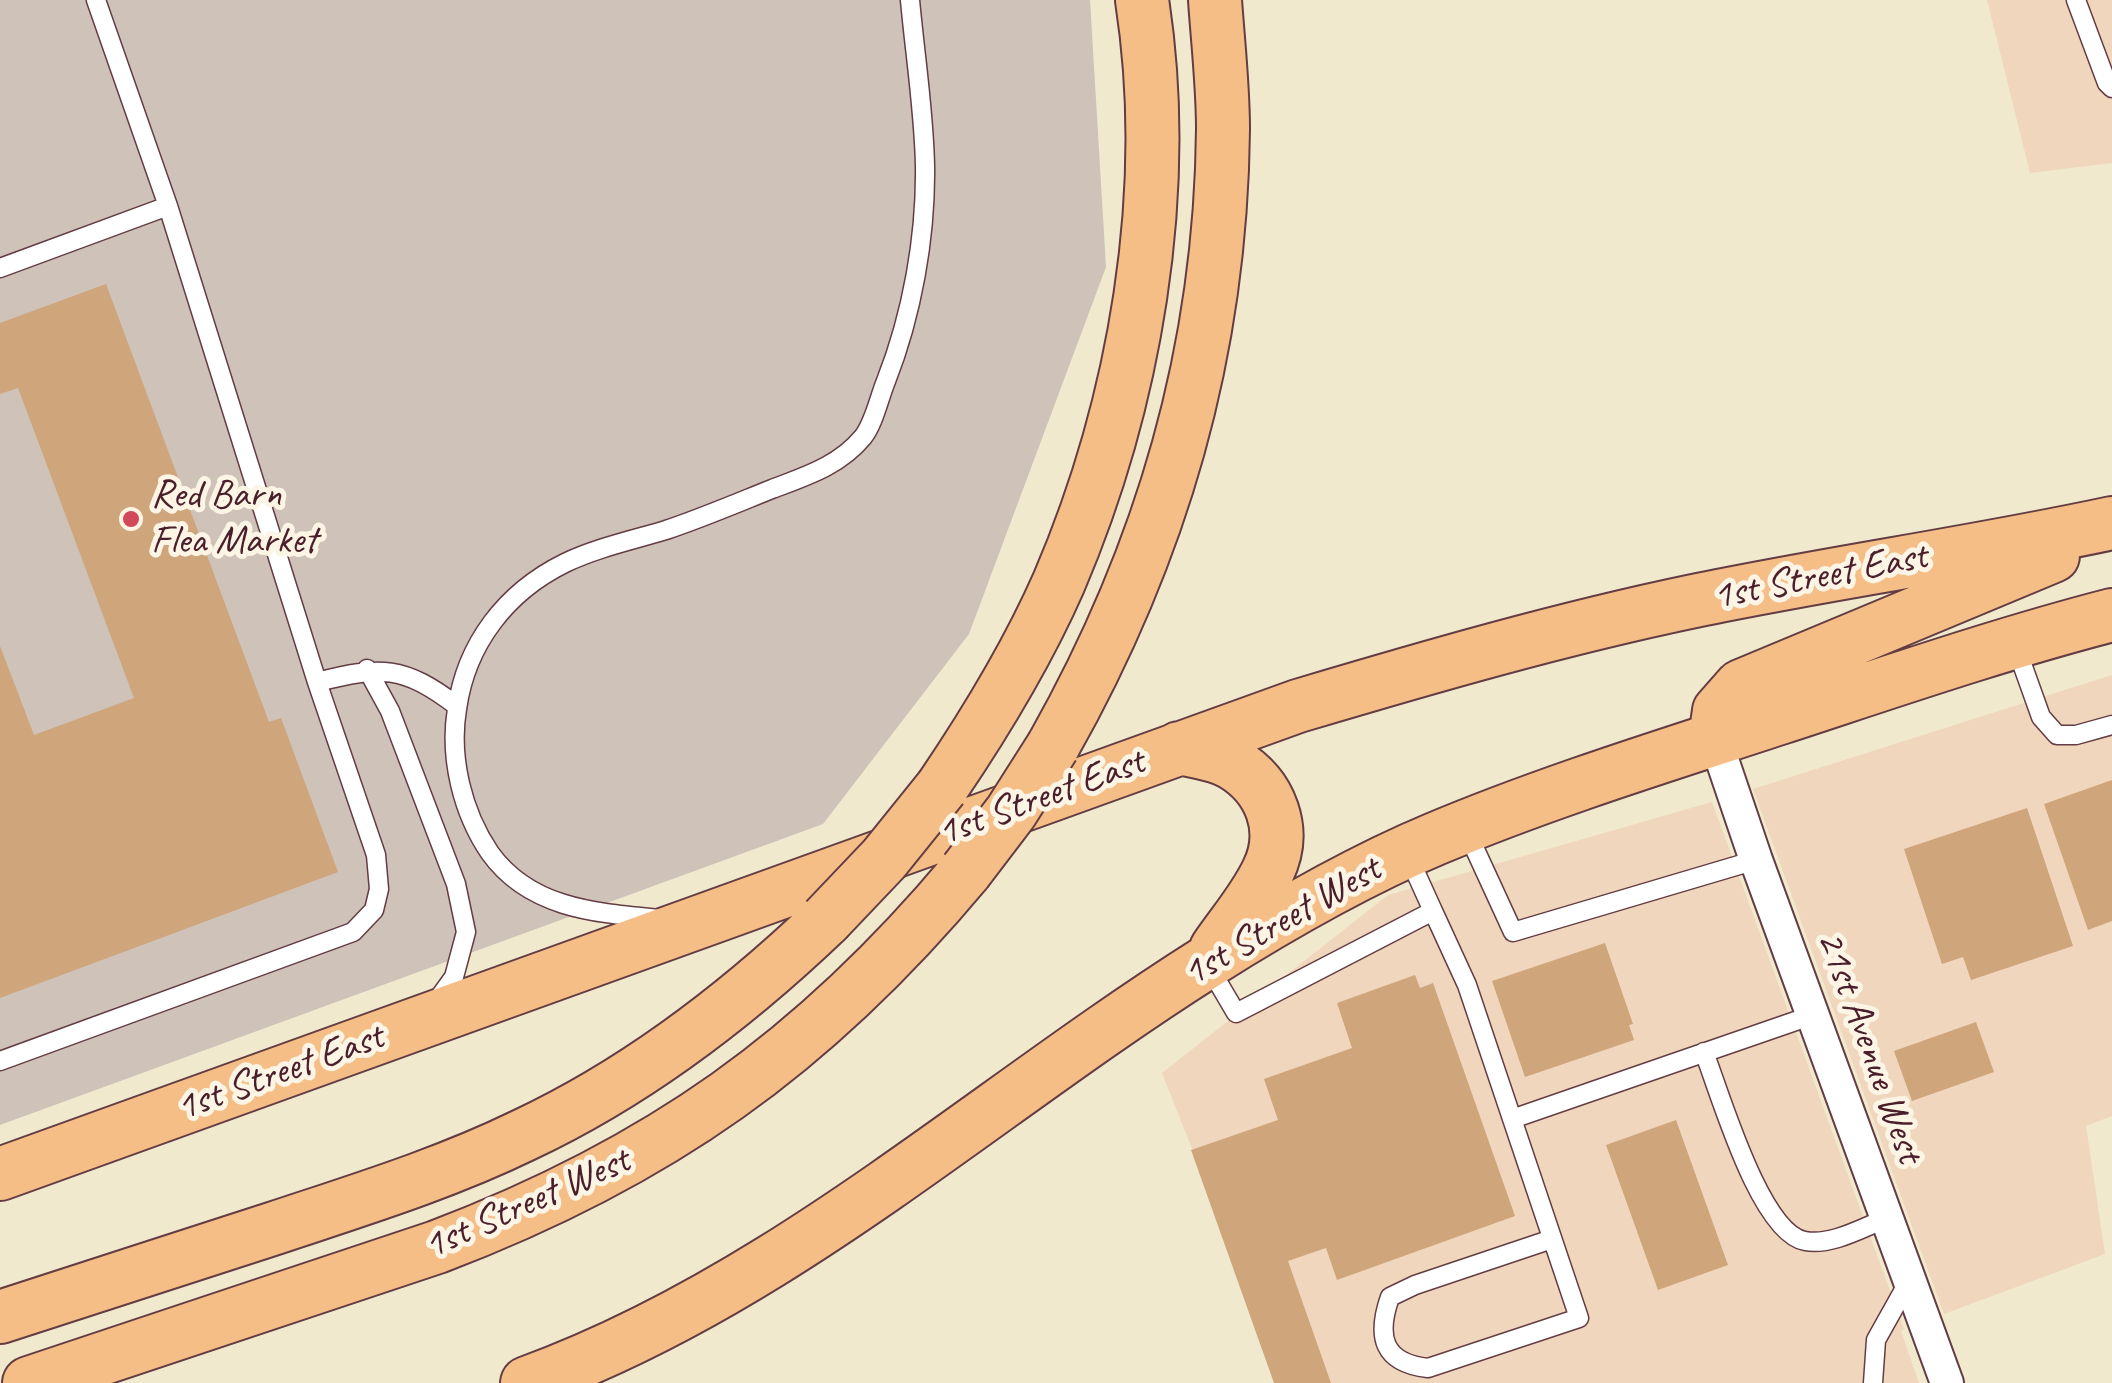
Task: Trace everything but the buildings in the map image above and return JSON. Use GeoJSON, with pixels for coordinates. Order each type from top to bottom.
{"type":"FeatureCollection","features":[{"type":"Feature","properties":{"kind":"main road","name":"1st Street West"},"geometry":{"type":"LineString","coordinates":[[0,1317],[407,1184],[526,1134],[640,1071],[694,1034],[826,920],[884,859],[942,787],[998,701],[1059,581],[1103,458],[1140,284],[1148,205],[1149,73],[1142,0]]}},
{"type":"Feature","properties":{"kind":"main road","name":"1st Street West"},"geometry":{"type":"LineString","coordinates":[[29,1383],[437,1248],[501,1223],[618,1167],[730,1096],[824,1020],[885,962],[966,870],[1053,746],[1088,682],[1137,575],[1169,483],[1194,389],[1216,256],[1223,125],[1215,0]]}},
{"type":"Feature","properties":{"kind":"main road"},"geometry":{"type":"LineString","coordinates":[[1716,739],[1719,711],[1741,686],[2049,558],[2109,524]]}},
{"type":"Feature","properties":{"kind":"main road","name":"1st Street East"},"geometry":{"type":"LineString","coordinates":[[0,1174],[1179,748],[1418,670],[1619,618],[1761,587],[2109,524]]}},
{"type":"Feature","properties":{"kind":"main road","name":"1st Street West"},"geometry":{"type":"LineString","coordinates":[[527,1383],[624,1344],[757,1272],[1206,963],[1310,901],[1406,852],[1591,780],[2014,640],[2112,615]]}},
{"type":"Feature","properties":{"kind":"main road"},"geometry":{"type":"LineString","coordinates":[[1179,748],[1216,756],[1247,774],[1267,797],[1277,825],[1274,857],[1267,874],[1206,963]]}},
{"type":"Feature","properties":{"kind":"street","name":"21st Avenue West"},"geometry":{"type":"LineString","coordinates":[[1716,739],[1756,860],[1947,1383]]}},
{"type":"Feature","properties":{"kind":"lane"},"geometry":{"type":"LineString","coordinates":[[0,1062],[354,932],[374,910],[379,890],[376,855],[317,682],[168,206],[96,0]]}},
{"type":"Feature","properties":{"kind":"lane"},"geometry":{"type":"LineString","coordinates":[[694,923],[585,911],[530,891],[505,872],[481,838],[469,812],[456,765],[453,735],[462,680],[480,638],[509,601],[565,563],[673,527],[832,466],[865,435],[892,366],[919,258],[925,166],[910,0]]}},
{"type":"Feature","properties":{"kind":"lane"},"geometry":{"type":"LineString","coordinates":[[2076,0],[2112,88]]}},
{"type":"Feature","properties":{"kind":"lane"},"geometry":{"type":"LineString","coordinates":[[0,268],[168,206]]}},
{"type":"Feature","properties":{"kind":"lane"},"geometry":{"type":"LineString","coordinates":[[2014,640],[2041,718],[2056,735],[2076,735],[2112,724]]}},
{"type":"Feature","properties":{"kind":"lane"},"geometry":{"type":"LineString","coordinates":[[317,682],[367,669],[400,673],[434,689],[457,706]]}},
{"type":"Feature","properties":{"kind":"lane"},"geometry":{"type":"LineString","coordinates":[[367,669],[390,711],[426,798],[456,884],[466,932],[454,977],[421,1022]]}},
{"type":"Feature","properties":{"kind":"lane"},"geometry":{"type":"LineString","coordinates":[[1464,827],[1513,932],[1756,860]]}},
{"type":"Feature","properties":{"kind":"lane"},"geometry":{"type":"LineString","coordinates":[[1406,852],[1467,985],[1579,1318],[1428,1368],[1404,1365],[1388,1347],[1381,1322],[1390,1298],[1415,1284],[1552,1239]]}},
{"type":"Feature","properties":{"kind":"lane"},"geometry":{"type":"LineString","coordinates":[[1206,963],[1236,1013],[1433,911]]}},
{"type":"Feature","properties":{"kind":"lane"},"geometry":{"type":"LineString","coordinates":[[1512,1119],[1813,1015]]}},
{"type":"Feature","properties":{"kind":"lane"},"geometry":{"type":"LineString","coordinates":[[1704,1052],[1752,1181],[1774,1217],[1793,1238],[1826,1242],[1886,1218]]}},
{"type":"Feature","properties":{"kind":"lane"},"geometry":{"type":"LineString","coordinates":[[1873,1383],[1876,1340],[1909,1280]]}},
{"type":"Feature","properties":{"kind":"shaded area"},"geometry":{"type":"Polygon","coordinates":[[[0,0],[1090,0],[1106,267],[969,634],[823,824],[0,1125],[0,0]]]}},
{"type":"Feature","properties":{"kind":"shaded area"},"geometry":{"type":"Polygon","coordinates":[[[1987,0],[2112,0],[2112,163],[2030,173],[1987,0]]]}},
{"type":"Feature","properties":{"kind":"shaded area"},"geometry":{"type":"Polygon","coordinates":[[[2112,675],[2112,1116],[2086,1126],[2105,1254],[1944,1314],[1753,789],[2112,675]]]}},
{"type":"Feature","properties":{"kind":"shaded area"},"geometry":{"type":"Polygon","coordinates":[[[1712,802],[1904,1329],[1901,1331],[1919,1383],[1285,1383],[1162,1073],[1388,895],[1712,802]]]}},
{"type":"Feature","properties":{"kind":"place","name":"Red Barn Flea Market"},"geometry":{"type":"Point","coordinates":[131,519]}}]}
